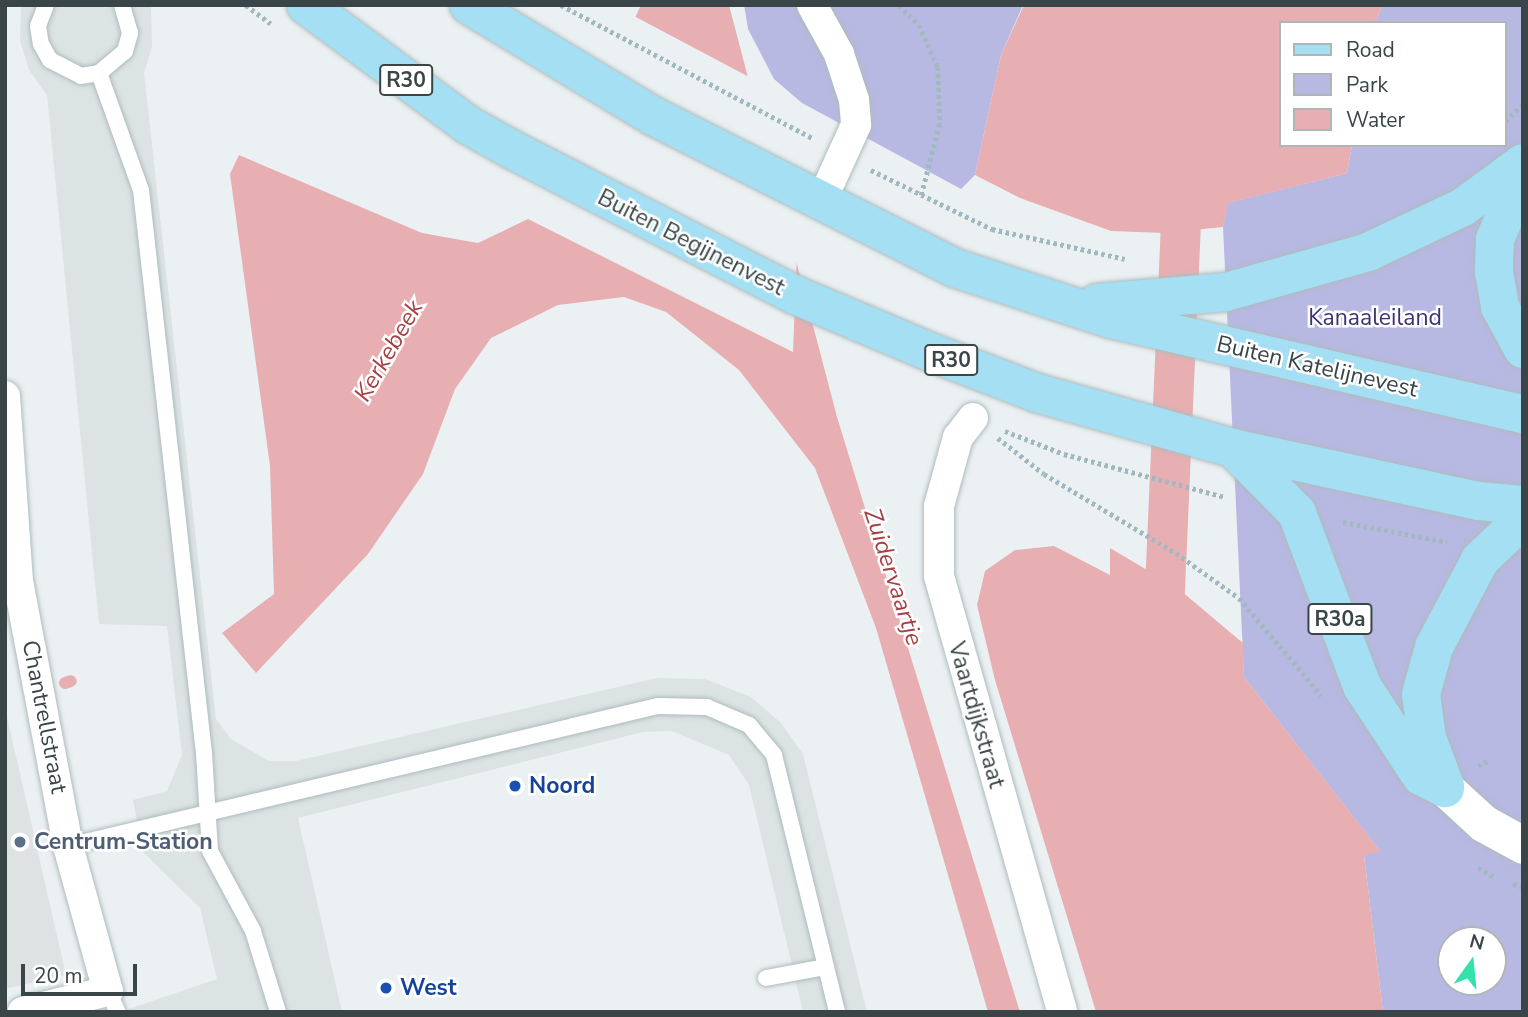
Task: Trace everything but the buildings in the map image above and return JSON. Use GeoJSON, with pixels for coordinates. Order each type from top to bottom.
{"type":"FeatureCollection","features":[{"type":"Feature","properties":{"kind":"main road","name":"Buiten Begijnenvest"},"geometry":{"type":"LineString","coordinates":[[306,5],[468,125],[796,295],[925,351],[1111,415],[1234,448]]}},
{"type":"Feature","properties":{"kind":"main road"},"geometry":{"type":"LineString","coordinates":[[469,5],[549,56],[809,198],[956,268],[1063,304],[1111,311],[1226,292],[1368,252],[1463,207],[1523,163]]}},
{"type":"Feature","properties":{"kind":"main road"},"geometry":{"type":"LineString","coordinates":[[1523,174],[1495,239],[1494,272],[1500,307],[1523,349]]}},
{"type":"Feature","properties":{"kind":"main road","name":"Buiten Katelijnevest"},"geometry":{"type":"LineString","coordinates":[[1111,311],[1229,348],[1523,414]]}},
{"type":"Feature","properties":{"kind":"main road","name":"R30"},"geometry":{"type":"LineString","coordinates":[[1234,448],[1478,501],[1523,505]]}},
{"type":"Feature","properties":{"kind":"main road","name":"R30a"},"geometry":{"type":"LineString","coordinates":[[1234,448],[1297,513],[1362,686],[1421,776],[1446,788]]}},
{"type":"Feature","properties":{"kind":"main road","name":"R30a"},"geometry":{"type":"LineString","coordinates":[[1446,788],[1427,738],[1420,694],[1434,647],[1488,550],[1523,519]]}},
{"type":"Feature","properties":{"kind":"street"},"geometry":{"type":"LineString","coordinates":[[809,198],[844,155],[856,124],[855,100],[839,54],[812,5]]}},
{"type":"Feature","properties":{"kind":"street","name":"Chantrellstraat"},"geometry":{"type":"LineString","coordinates":[[5,396],[18,581],[68,846],[113,1001]]}},
{"type":"Feature","properties":{"kind":"street","name":"Vaartdijkstraat"},"geometry":{"type":"LineString","coordinates":[[973,418],[958,437],[939,506],[939,576],[1062,1012]]}},
{"type":"Feature","properties":{"kind":"street","name":"R30a"},"geometry":{"type":"LineString","coordinates":[[1446,788],[1483,823],[1523,845]]}},
{"type":"Feature","properties":{"kind":"street"},"geometry":{"type":"LineString","coordinates":[[23,1012],[113,1001]]}},
{"type":"Feature","properties":{"kind":"lane"},"geometry":{"type":"LineString","coordinates":[[46,5],[38,26],[50,60],[81,76],[99,73],[125,51],[130,33],[122,5]]}},
{"type":"Feature","properties":{"kind":"lane"},"geometry":{"type":"LineString","coordinates":[[99,73],[141,190],[208,812],[209,851],[253,932],[278,1012]]}},
{"type":"Feature","properties":{"kind":"lane"},"geometry":{"type":"LineString","coordinates":[[68,846],[659,706],[707,707],[749,725],[774,755],[837,1012]]}},
{"type":"Feature","properties":{"kind":"lane"},"geometry":{"type":"LineString","coordinates":[[766,978],[827,967]]}},
{"type":"Feature","properties":{"kind":"path"},"geometry":{"type":"LineString","coordinates":[[561,5],[922,197],[992,229],[1111,258]]}},
{"type":"Feature","properties":{"kind":"path"},"geometry":{"type":"LineString","coordinates":[[899,5],[919,25],[938,67],[940,124],[922,197]]}},
{"type":"Feature","properties":{"kind":"path"},"geometry":{"type":"LineString","coordinates":[[1507,119],[1523,104]]}},
{"type":"Feature","properties":{"kind":"path"},"geometry":{"type":"LineString","coordinates":[[973,418],[1110,467],[1236,500]]}},
{"type":"Feature","properties":{"kind":"path"},"geometry":{"type":"LineString","coordinates":[[973,418],[1044,474],[1112,517],[1177,553],[1240,598]]}},
{"type":"Feature","properties":{"kind":"path"},"geometry":{"type":"LineString","coordinates":[[1297,513],[1488,550]]}},
{"type":"Feature","properties":{"kind":"shaded area"},"geometry":{"type":"Polygon","coordinates":[[[21,5],[151,5],[152,47],[144,73],[216,719],[231,739],[269,761],[296,761],[657,678],[705,679],[751,697],[781,723],[803,754],[867,1012],[803,1012],[749,785],[729,755],[672,731],[643,732],[298,818],[342,1012],[120,1012],[217,979],[200,908],[143,852],[133,800],[167,791],[182,755],[167,626],[99,624],[47,95],[29,70],[20,41],[21,5]]]}},
{"type":"Feature","properties":{"kind":"shaded area","name":"Centrum-Station"},"geometry":{"type":"Polygon","coordinates":[[[5,708],[66,975],[5,989],[5,708]]]}},
{"type":"Feature","properties":{"kind":"green space"},"geometry":{"type":"Polygon","coordinates":[[[744,5],[1023,5],[1001,55],[975,175],[961,189],[802,103],[774,79],[748,29],[744,5]]]}},
{"type":"Feature","properties":{"kind":"green space","name":"Kanaaleiland"},"geometry":{"type":"Polygon","coordinates":[[[1382,5],[1523,5],[1523,1012],[1383,1012],[1364,855],[1380,851],[1244,677],[1223,227],[1227,203],[1347,173],[1352,147],[1507,147],[1507,21],[1377,21],[1382,5]]]}},
{"type":"Feature","properties":{"kind":"water"},"geometry":{"type":"Polygon","coordinates":[[[641,5],[729,5],[837,417],[1020,1012],[988,1012],[876,628],[815,468],[739,370],[666,312],[624,297],[558,305],[491,338],[455,389],[423,474],[368,554],[256,673],[222,633],[274,594],[270,466],[230,174],[239,155],[422,233],[478,243],[528,219],[581,134],[641,5]]]}},
{"type":"Feature","properties":{"kind":"water"},"geometry":{"type":"Polygon","coordinates":[[[1024,5],[1382,5],[1377,21],[1280,21],[1280,147],[1352,147],[1347,173],[1228,203],[1223,227],[1163,233],[1111,231],[1020,198],[975,175],[1001,55],[1024,5]]]}},
{"type":"Feature","properties":{"kind":"water"},"geometry":{"type":"Polygon","coordinates":[[[1054,546],[1110,575],[1110,548],[1179,589],[1243,643],[1244,677],[1381,852],[1364,855],[1383,1012],[1096,1012],[995,680],[977,605],[985,571],[1015,550],[1054,546]]]}},
{"type":"Feature","properties":{"kind":"pier"},"geometry":{"type":"Polygon","coordinates":[[[632,15],[751,78],[797,252],[793,352],[524,217],[578,133],[632,15]]]}},
{"type":"Feature","properties":{"kind":"pier"},"geometry":{"type":"Polygon","coordinates":[[[1110,545],[1181,586],[1243,643],[1179,589],[1110,545]]]}},
{"type":"Feature","properties":{"kind":"waterway"},"geometry":{"type":"LineString","coordinates":[[1168,634],[1164,612],[1183,176]]}},
{"type":"Feature","properties":{"kind":"waterway","name":"Kerkebeek"},"geometry":{"type":"LineString","coordinates":[[65,683],[71,681]]}},
{"type":"Feature","properties":{"kind":"place","name":"Noord"},"geometry":{"type":"Point","coordinates":[515,786]}},
{"type":"Feature","properties":{"kind":"place","name":"Centrum-Station"},"geometry":{"type":"Point","coordinates":[20,842]}},
{"type":"Feature","properties":{"kind":"place","name":"West"},"geometry":{"type":"Point","coordinates":[386,988]}},
{"type":"Feature","properties":{"kind":"water label","name":"Zuidervaartje"},"geometry":{"type":"Point","coordinates":[893,577]}}]}
